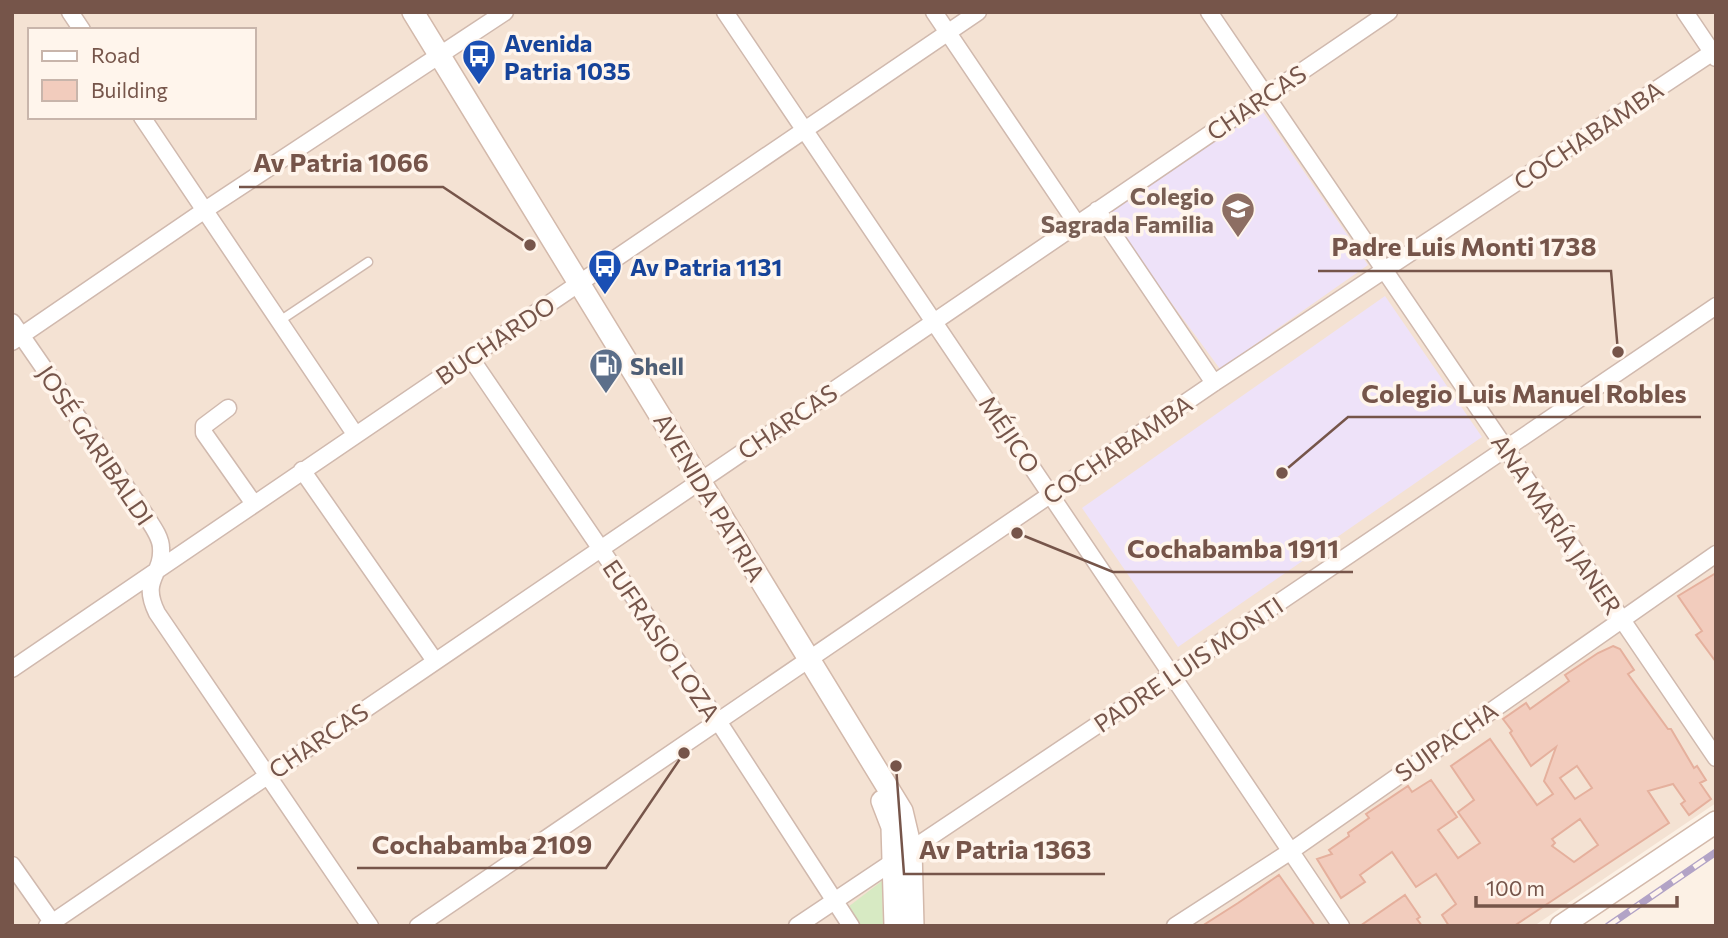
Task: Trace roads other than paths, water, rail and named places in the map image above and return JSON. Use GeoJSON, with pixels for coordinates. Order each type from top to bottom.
{"type":"FeatureCollection","features":[{"type":"Feature","properties":{"kind":"main road","name":"AVENIDA PATRIA"},"geometry":{"type":"LineString","coordinates":[[399,12],[435,60],[574,286],[804,664],[885,806],[892,827],[895,926]]}},
{"type":"Feature","properties":{"kind":"main road","name":"AVENIDA PATRIA"},"geometry":{"type":"LineString","coordinates":[[413,12],[435,60]]}},
{"type":"Feature","properties":{"kind":"main road","name":"AVENIDA PATRIA"},"geometry":{"type":"LineString","coordinates":[[804,664],[902,811],[911,849],[913,926]]}},
{"type":"Feature","properties":{"kind":"main road"},"geometry":{"type":"LineString","coordinates":[[1561,926],[1716,822]]}},
{"type":"Feature","properties":{"kind":"street"},"geometry":{"type":"LineString","coordinates":[[71,12],[81,28]]}},
{"type":"Feature","properties":{"kind":"street"},"geometry":{"type":"LineString","coordinates":[[17,339],[505,12]]}},
{"type":"Feature","properties":{"kind":"street","name":"MÉJICO"},"geometry":{"type":"LineString","coordinates":[[725,12],[1341,926]]}},
{"type":"Feature","properties":{"kind":"street"},"geometry":{"type":"LineString","coordinates":[[934,12],[1077,224]]}},
{"type":"Feature","properties":{"kind":"street","name":"BUCHARDO"},"geometry":{"type":"LineString","coordinates":[[12,668],[978,12]]}},
{"type":"Feature","properties":{"kind":"street","name":"ANA MARÍA JANER"},"geometry":{"type":"LineString","coordinates":[[1209,12],[1716,758]]}},
{"type":"Feature","properties":{"kind":"street","name":"CHARCAS"},"geometry":{"type":"LineString","coordinates":[[50,924],[1389,12]]}},
{"type":"Feature","properties":{"kind":"street"},"geometry":{"type":"LineString","coordinates":[[1685,12],[1714,53]]}},
{"type":"Feature","properties":{"kind":"street","name":"COCHABAMBA"},"geometry":{"type":"LineString","coordinates":[[418,926],[1214,383],[1714,53]]}},
{"type":"Feature","properties":{"kind":"street"},"geometry":{"type":"LineString","coordinates":[[143,119],[355,434]]}},
{"type":"Feature","properties":{"kind":"street"},"geometry":{"type":"LineString","coordinates":[[1097,210],[1214,383]]}},
{"type":"Feature","properties":{"kind":"street","name":"PADRE LUIS MONTI"},"geometry":{"type":"LineString","coordinates":[[797,926],[1716,306]]}},
{"type":"Feature","properties":{"kind":"street","name":"JOSÉ GARIBALDI"},"geometry":{"type":"LineString","coordinates":[[12,322],[17,339],[144,513],[160,540],[162,550],[150,588],[151,601],[157,613],[370,926]]}},
{"type":"Feature","properties":{"kind":"street","name":"EUFRASIO LOZA"},"geometry":{"type":"LineString","coordinates":[[470,357],[718,721],[852,926]]}},
{"type":"Feature","properties":{"kind":"street"},"geometry":{"type":"LineString","coordinates":[[228,408],[204,426],[204,433],[254,504]]}},
{"type":"Feature","properties":{"kind":"street"},"geometry":{"type":"LineString","coordinates":[[302,470],[435,661]]}},
{"type":"Feature","properties":{"kind":"street","name":"SUIPACHA"},"geometry":{"type":"LineString","coordinates":[[1175,926],[1291,850],[1716,554]]}},
{"type":"Feature","properties":{"kind":"street"},"geometry":{"type":"LineString","coordinates":[[12,865],[50,924]]}},
{"type":"Feature","properties":{"kind":"lane"},"geometry":{"type":"LineString","coordinates":[[278,322],[368,262]]}},
{"type":"Feature","properties":{"kind":"railway"},"geometry":{"type":"LineString","coordinates":[[1608,926],[1716,852]]}},
{"type":"Feature","properties":{"kind":"place","name":"Avenida Patria 1035"},"geometry":{"type":"Point","coordinates":[479,86]}},
{"type":"Feature","properties":{"kind":"place","name":"Colegio Sagrada Familia"},"geometry":{"type":"Point","coordinates":[1238,239]}},
{"type":"Feature","properties":{"kind":"place","name":"Av Patria 1066"},"geometry":{"type":"Point","coordinates":[530,245]}},
{"type":"Feature","properties":{"kind":"place","name":"Av Patria 1131"},"geometry":{"type":"Point","coordinates":[605,296]}},
{"type":"Feature","properties":{"kind":"place","name":"Padre Luis Monti 1738"},"geometry":{"type":"Point","coordinates":[1618,352]}},
{"type":"Feature","properties":{"kind":"place","name":"Shell"},"geometry":{"type":"Point","coordinates":[606,395]}},
{"type":"Feature","properties":{"kind":"place","name":"Colegio Luis Manuel Robles"},"geometry":{"type":"Point","coordinates":[1282,473]}},
{"type":"Feature","properties":{"kind":"place","name":"Cochabamba 1911"},"geometry":{"type":"Point","coordinates":[1017,533]}},
{"type":"Feature","properties":{"kind":"place","name":"Cochabamba 2109"},"geometry":{"type":"Point","coordinates":[684,753]}},
{"type":"Feature","properties":{"kind":"place","name":"Av Patria 1363"},"geometry":{"type":"Point","coordinates":[896,766]}}]}
